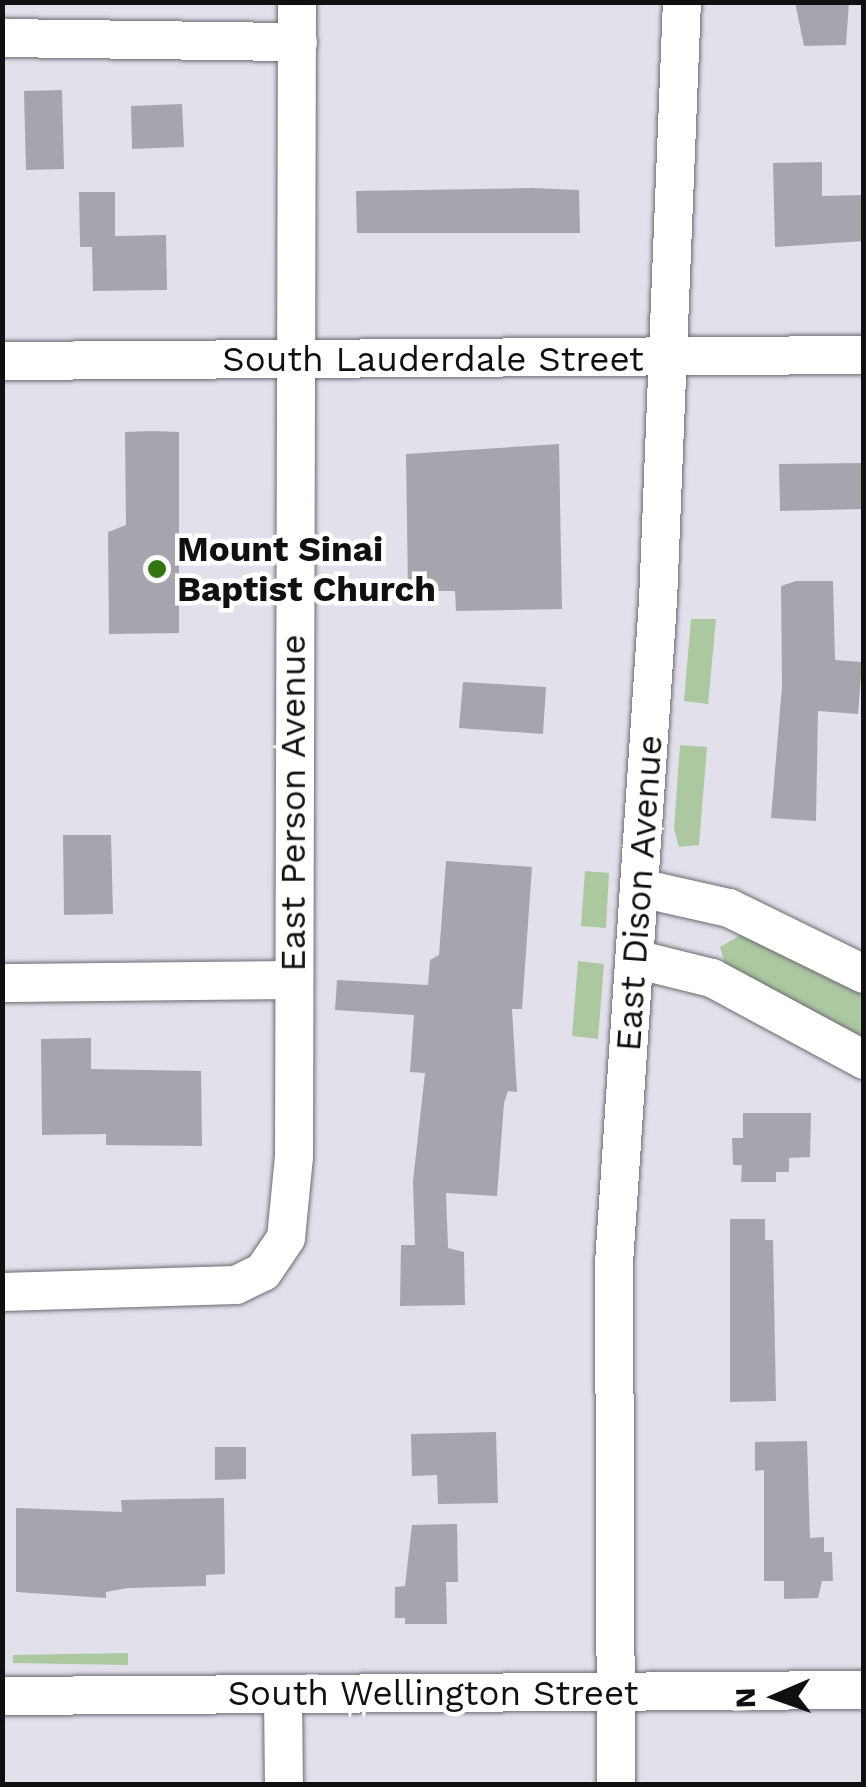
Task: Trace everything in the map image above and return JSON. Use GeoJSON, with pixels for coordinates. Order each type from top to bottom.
{"type":"FeatureCollection","features":[{"type":"Feature","properties":{"kind":"street","name":"East Person Avenue"},"geometry":{"type":"LineString","coordinates":[[2,1292],[201,1290],[263,1272],[286,1238],[291,1202],[293,980],[297,2]]}},
{"type":"Feature","properties":{"kind":"street","name":"East Dison Avenue"},"geometry":{"type":"LineString","coordinates":[[616,1784],[614,1263],[658,601],[664,359],[682,2]]}},
{"type":"Feature","properties":{"kind":"street"},"geometry":{"type":"LineString","coordinates":[[2,38],[298,42]]}},
{"type":"Feature","properties":{"kind":"street","name":"South Lauderdale Street"},"geometry":{"type":"LineString","coordinates":[[2,360],[864,355]]}},
{"type":"Feature","properties":{"kind":"street"},"geometry":{"type":"LineString","coordinates":[[640,888],[729,908],[864,974]]}},
{"type":"Feature","properties":{"kind":"street"},"geometry":{"type":"LineString","coordinates":[[634,958],[712,978],[864,1060]]}},
{"type":"Feature","properties":{"kind":"street"},"geometry":{"type":"LineString","coordinates":[[2,982],[293,980]]}},
{"type":"Feature","properties":{"kind":"street","name":"South Wellington Street"},"geometry":{"type":"LineString","coordinates":[[2,1696],[864,1690]]}},
{"type":"Feature","properties":{"kind":"street"},"geometry":{"type":"LineString","coordinates":[[283,1694],[284,1784]]}},
{"type":"Feature","properties":{"kind":"green space"},"geometry":{"type":"Polygon","coordinates":[[[691,619],[716,619],[708,704],[684,701],[691,619]]]}},
{"type":"Feature","properties":{"kind":"green space"},"geometry":{"type":"Polygon","coordinates":[[[680,745],[707,747],[699,845],[679,847],[674,829],[680,745]]]}},
{"type":"Feature","properties":{"kind":"green space"},"geometry":{"type":"Polygon","coordinates":[[[585,871],[609,873],[606,928],[581,926],[585,871]]]}},
{"type":"Feature","properties":{"kind":"green space"},"geometry":{"type":"Polygon","coordinates":[[[746,932],[863,991],[863,1040],[727,970],[720,947],[746,932]]]}},
{"type":"Feature","properties":{"kind":"green space"},"geometry":{"type":"Polygon","coordinates":[[[578,961],[604,964],[598,1039],[572,1036],[578,961]]]}},
{"type":"Feature","properties":{"kind":"green space"},"geometry":{"type":"Polygon","coordinates":[[[128,1653],[128,1665],[13,1663],[13,1655],[128,1653]]]}},
{"type":"Feature","properties":{"kind":"building"},"geometry":{"type":"Polygon","coordinates":[[[795,2],[849,2],[846,45],[804,46],[795,2]]]}},
{"type":"Feature","properties":{"kind":"building"},"geometry":{"type":"Polygon","coordinates":[[[62,90],[64,169],[26,170],[24,91],[62,90]]]}},
{"type":"Feature","properties":{"kind":"building"},"geometry":{"type":"Polygon","coordinates":[[[182,104],[184,147],[132,149],[131,106],[182,104]]]}},
{"type":"Feature","properties":{"kind":"building"},"geometry":{"type":"Polygon","coordinates":[[[822,162],[822,196],[864,195],[864,241],[775,247],[773,163],[822,162]]]}},
{"type":"Feature","properties":{"kind":"building"},"geometry":{"type":"Polygon","coordinates":[[[579,190],[580,233],[357,233],[356,191],[579,190]]]}},
{"type":"Feature","properties":{"kind":"building"},"geometry":{"type":"Polygon","coordinates":[[[79,192],[115,192],[115,236],[166,235],[167,290],[93,291],[92,247],[80,247],[79,192]]]}},
{"type":"Feature","properties":{"kind":"building"},"geometry":{"type":"Polygon","coordinates":[[[125,432],[179,432],[179,633],[109,634],[108,532],[126,525],[125,432]]]}},
{"type":"Feature","properties":{"kind":"building"},"geometry":{"type":"Polygon","coordinates":[[[559,444],[562,609],[456,611],[455,591],[408,591],[406,454],[559,444]]]}},
{"type":"Feature","properties":{"kind":"building"},"geometry":{"type":"Polygon","coordinates":[[[864,463],[864,509],[780,511],[779,464],[864,463]]]}},
{"type":"Feature","properties":{"kind":"building"},"geometry":{"type":"Polygon","coordinates":[[[796,581],[833,581],[835,660],[862,662],[858,714],[818,711],[816,821],[771,818],[782,686],[781,586],[796,581]]]}},
{"type":"Feature","properties":{"kind":"building"},"geometry":{"type":"Polygon","coordinates":[[[463,682],[546,687],[543,734],[459,728],[463,682]]]}},
{"type":"Feature","properties":{"kind":"building"},"geometry":{"type":"Polygon","coordinates":[[[63,835],[111,835],[113,914],[64,915],[63,835]]]}},
{"type":"Feature","properties":{"kind":"building"},"geometry":{"type":"Polygon","coordinates":[[[446,861],[532,867],[522,1009],[512,1009],[517,1092],[508,1091],[504,1103],[497,1196],[446,1193],[448,1248],[464,1252],[465,1305],[400,1306],[401,1245],[415,1245],[413,1181],[425,1073],[410,1072],[414,1015],[335,1010],[337,980],[428,985],[430,960],[439,955],[446,861]]]}},
{"type":"Feature","properties":{"kind":"building"},"geometry":{"type":"Polygon","coordinates":[[[91,1038],[91,1069],[201,1071],[202,1146],[106,1145],[106,1134],[42,1135],[41,1039],[91,1038]]]}},
{"type":"Feature","properties":{"kind":"building"},"geometry":{"type":"Polygon","coordinates":[[[743,1113],[811,1113],[810,1157],[789,1158],[789,1172],[776,1172],[776,1182],[741,1182],[742,1165],[733,1165],[732,1138],[743,1138],[743,1113]]]}},
{"type":"Feature","properties":{"kind":"building"},"geometry":{"type":"Polygon","coordinates":[[[730,1219],[765,1219],[765,1240],[773,1240],[776,1401],[730,1402],[730,1219]]]}},
{"type":"Feature","properties":{"kind":"building"},"geometry":{"type":"Polygon","coordinates":[[[496,1432],[498,1503],[438,1504],[437,1475],[412,1476],[411,1434],[496,1432]]]}},
{"type":"Feature","properties":{"kind":"building"},"geometry":{"type":"Polygon","coordinates":[[[807,1441],[810,1538],[824,1537],[824,1552],[832,1552],[833,1581],[822,1581],[818,1598],[784,1599],[784,1581],[764,1581],[764,1470],[755,1471],[755,1442],[807,1441]]]}},
{"type":"Feature","properties":{"kind":"building"},"geometry":{"type":"Polygon","coordinates":[[[215,1447],[246,1447],[246,1479],[215,1480],[215,1447]]]}},
{"type":"Feature","properties":{"kind":"building"},"geometry":{"type":"Polygon","coordinates":[[[224,1498],[225,1574],[206,1575],[206,1586],[128,1588],[106,1592],[106,1598],[16,1592],[16,1508],[122,1512],[121,1500],[224,1498]]]}},
{"type":"Feature","properties":{"kind":"building"},"geometry":{"type":"Polygon","coordinates":[[[457,1524],[458,1582],[446,1582],[447,1624],[405,1624],[405,1618],[395,1618],[395,1587],[405,1586],[412,1525],[457,1524]]]}},
{"type":"Feature","properties":{"kind":"place","name":"Mount Sinai Baptist Church"},"geometry":{"type":"Point","coordinates":[157,569]}}]}
